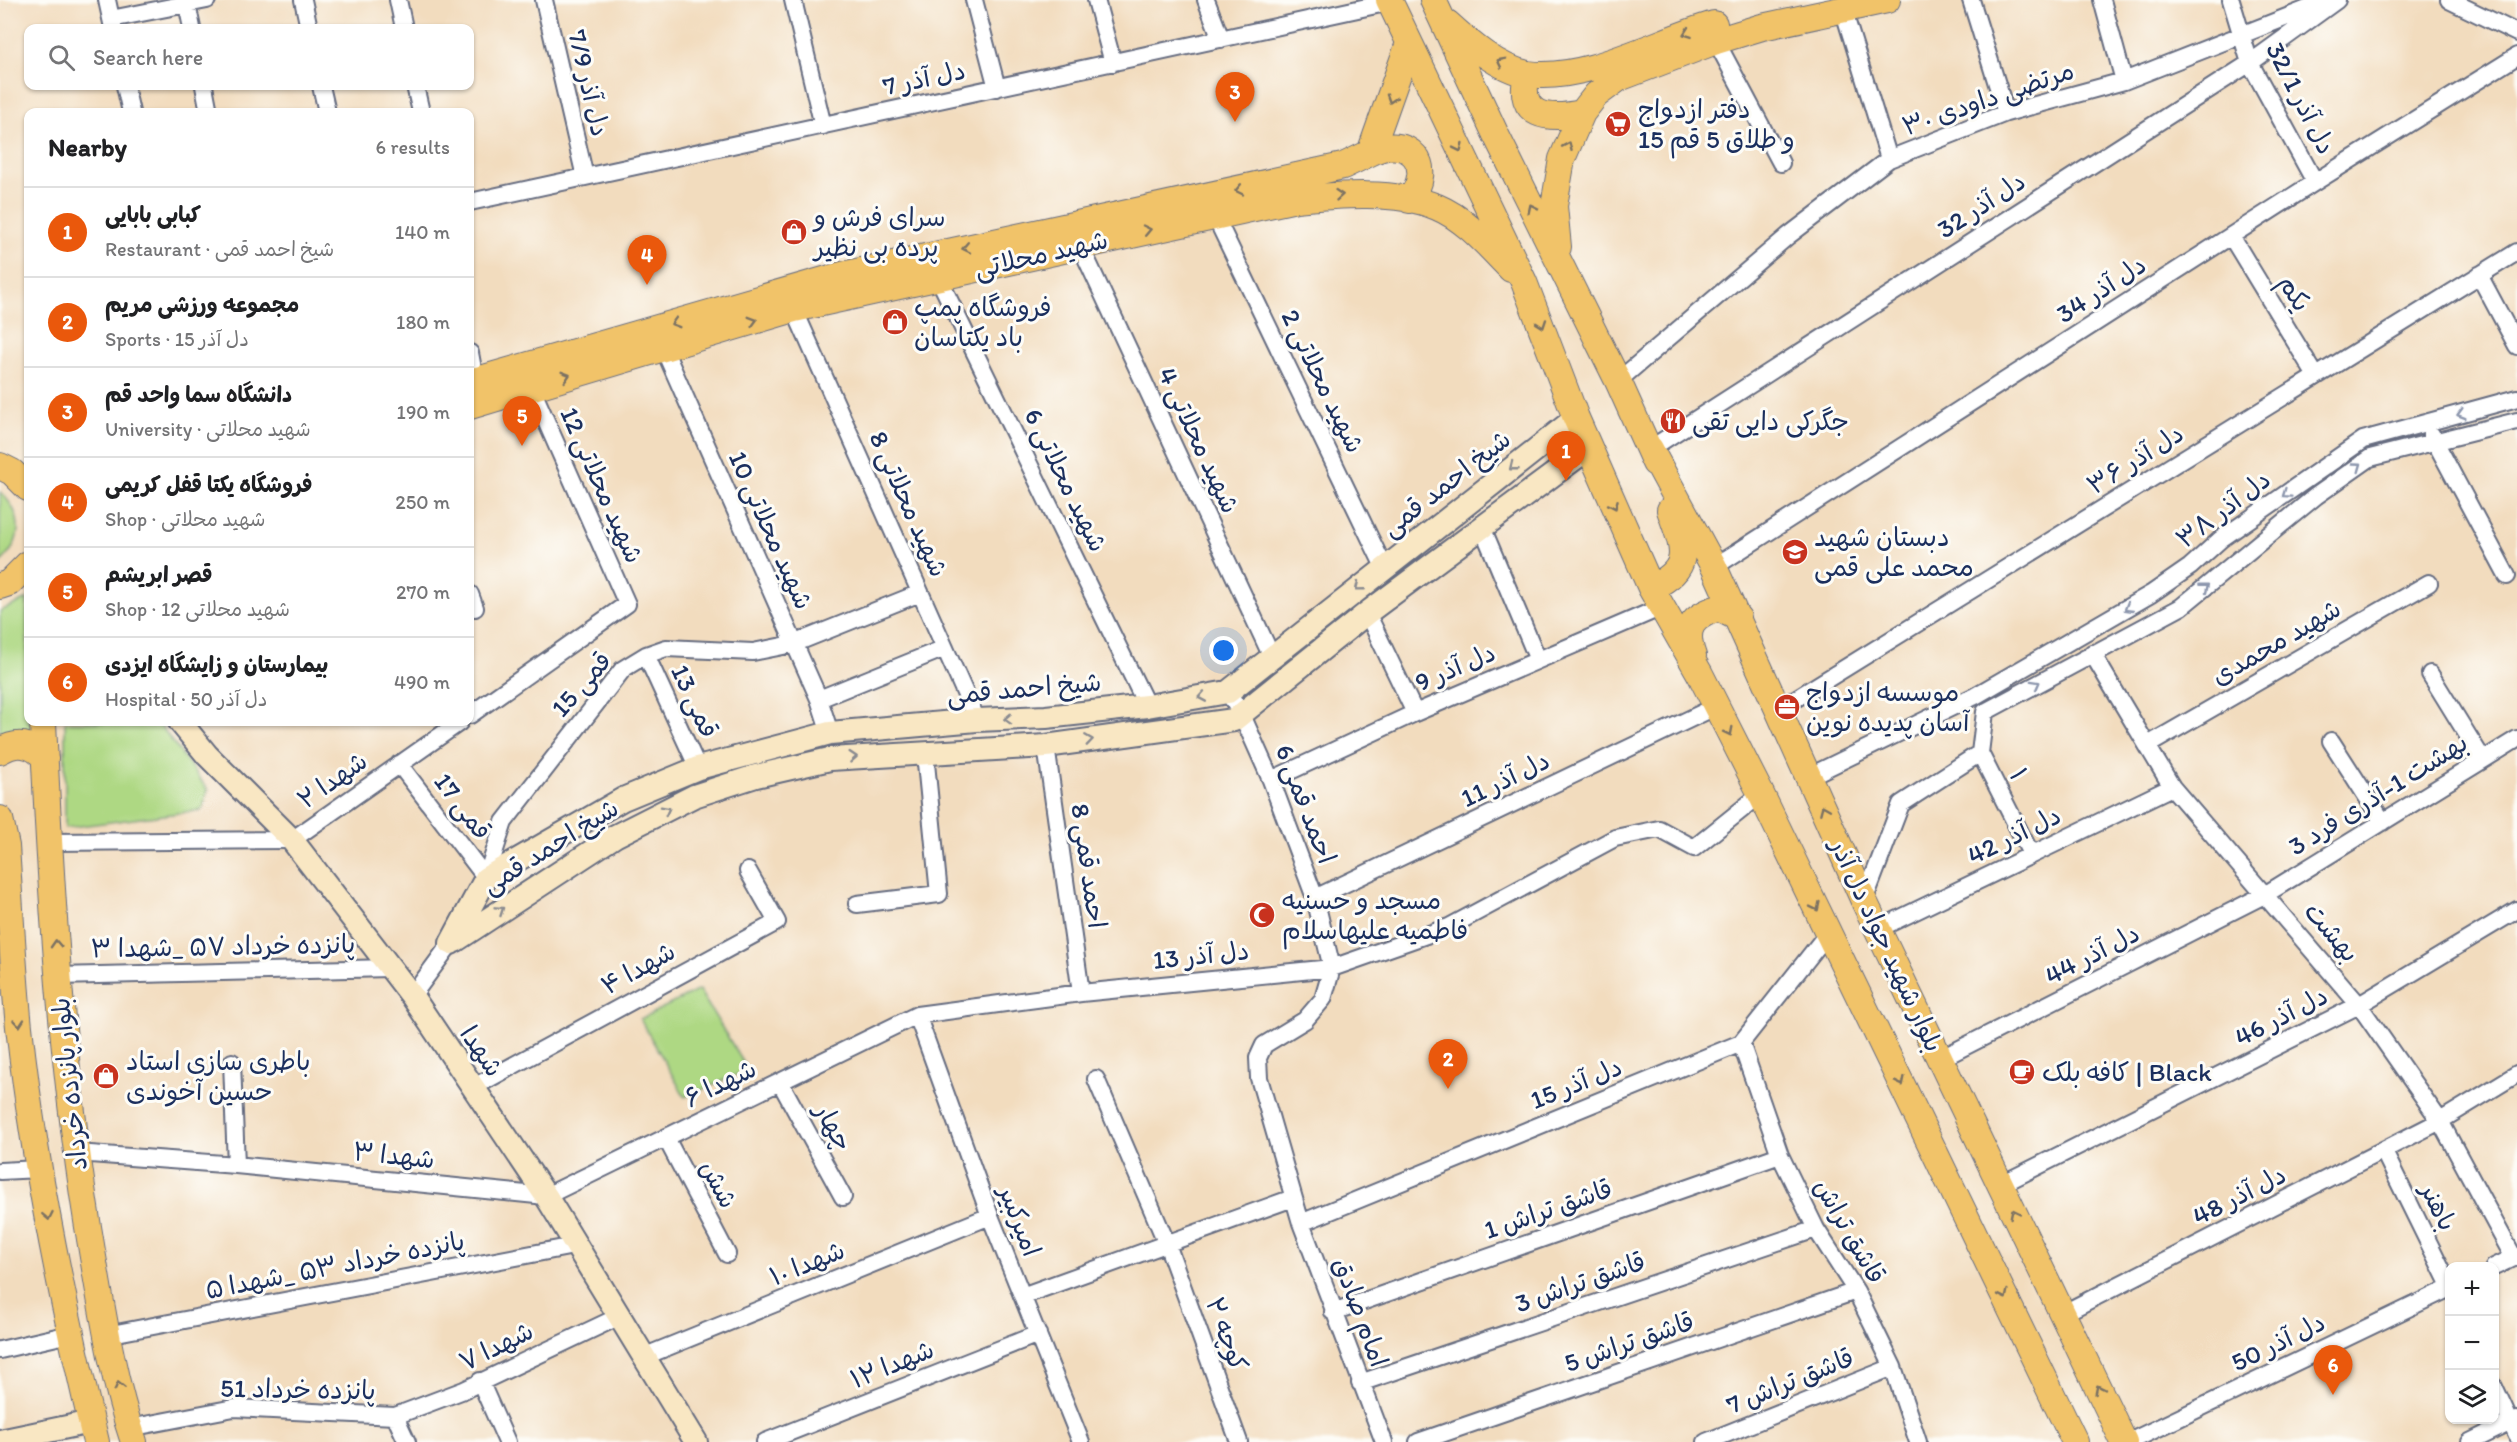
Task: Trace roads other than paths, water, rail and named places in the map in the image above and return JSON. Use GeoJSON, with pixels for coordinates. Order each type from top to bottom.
{"type":"FeatureCollection","features":[{"type":"Feature","properties":{"kind":"main road"},"geometry":{"type":"LineString","coordinates":[[1437,9],[1498,62],[1527,74],[1565,73],[1610,61],[1708,25],[1804,0]]}},
{"type":"Feature","properties":{"kind":"main road"},"geometry":{"type":"LineString","coordinates":[[1560,266],[1554,206],[1562,159],[1582,113],[1596,95],[1619,78],[1716,41],[1762,27],[1887,0]]}},
{"type":"Feature","properties":{"kind":"main road","name":"بلوار شهید جواد دل آذر"},"geometry":{"type":"LineString","coordinates":[[1389,1],[1524,282],[1576,418],[1657,597],[1717,706],[1761,794],[2075,1442]]}},
{"type":"Feature","properties":{"kind":"main road"},"geometry":{"type":"LineString","coordinates":[[1437,9],[1650,449],[1679,538],[1682,556],[1679,570],[1668,580],[1657,597]]}},
{"type":"Feature","properties":{"kind":"main road"},"geometry":{"type":"LineString","coordinates":[[1370,153],[1387,112],[1409,43]]}},
{"type":"Feature","properties":{"kind":"main road"},"geometry":{"type":"LineString","coordinates":[[1527,74],[1523,90],[1529,106],[1542,116],[1559,118],[1582,113]]}},
{"type":"Feature","properties":{"kind":"main road","name":"شهید محلاتی"},"geometry":{"type":"LineString","coordinates":[[474,380],[838,276],[1343,166],[1384,145],[1401,146],[1415,155],[1422,170],[1419,187],[1409,200]]}},
{"type":"Feature","properties":{"kind":"main road","name":"شهید محلاتی"},"geometry":{"type":"LineString","coordinates":[[474,405],[794,309],[1296,199],[1350,194],[1409,200],[1438,207],[1471,229],[1524,282]]}},
{"type":"Feature","properties":{"kind":"main road","name":"بلوار شهید جواد دل آذر"},"geometry":{"type":"LineString","coordinates":[[1650,449],[1714,567],[1810,776],[1864,901],[2124,1442]]}},
{"type":"Feature","properties":{"kind":"main road"},"geometry":{"type":"LineString","coordinates":[[0,586],[9,583],[24,572]]}},
{"type":"Feature","properties":{"kind":"main road"},"geometry":{"type":"LineString","coordinates":[[1700,675],[1692,652],[1691,626],[1700,613],[1719,608],[1738,618]]}},
{"type":"Feature","properties":{"kind":"main road","name":"بلوار پانزده خرداد"},"geometry":{"type":"LineString","coordinates":[[43,726],[61,1024],[77,1154],[106,1335],[132,1435]]}},
{"type":"Feature","properties":{"kind":"main road"},"geometry":{"type":"LineString","coordinates":[[0,751],[19,744],[38,750],[45,758]]}},
{"type":"Feature","properties":{"kind":"main road","name":"بلوار پانزده خرداد"},"geometry":{"type":"LineString","coordinates":[[0,819],[20,1028],[39,1169],[70,1334],[93,1432]]}},
{"type":"Feature","properties":{"kind":"street"},"geometry":{"type":"LineString","coordinates":[[107,0],[112,24],[207,0]]}},
{"type":"Feature","properties":{"kind":"street"},"geometry":{"type":"LineString","coordinates":[[303,0],[308,24]]}},
{"type":"Feature","properties":{"kind":"street"},"geometry":{"type":"LineString","coordinates":[[398,0],[403,24]]}},
{"type":"Feature","properties":{"kind":"street","name":"دل آذر 7/9"},"geometry":{"type":"LineString","coordinates":[[544,0],[585,177]]}},
{"type":"Feature","properties":{"kind":"street"},"geometry":{"type":"LineString","coordinates":[[793,0],[823,126]]}},
{"type":"Feature","properties":{"kind":"street"},"geometry":{"type":"LineString","coordinates":[[974,0],[997,88]]}},
{"type":"Feature","properties":{"kind":"street"},"geometry":{"type":"LineString","coordinates":[[1096,0],[1113,63]]}},
{"type":"Feature","properties":{"kind":"street"},"geometry":{"type":"LineString","coordinates":[[1206,0],[1221,39]]}},
{"type":"Feature","properties":{"kind":"street"},"geometry":{"type":"LineString","coordinates":[[1971,0],[2006,113]]}},
{"type":"Feature","properties":{"kind":"street"},"geometry":{"type":"LineString","coordinates":[[2102,0],[2124,81]]}},
{"type":"Feature","properties":{"kind":"street","name":"دل آذر 32/1"},"geometry":{"type":"LineString","coordinates":[[2231,0],[2250,63],[2315,182]]}},
{"type":"Feature","properties":{"kind":"street","name":"۳۰ مرتضی داودی"},"geometry":{"type":"LineString","coordinates":[[1618,381],[1788,236],[1889,159],[2006,113],[2124,81],[2330,0]]}},
{"type":"Feature","properties":{"kind":"street","name":"دل آذر 32"},"geometry":{"type":"LineString","coordinates":[[1650,449],[2250,63],[2337,0]]}},
{"type":"Feature","properties":{"kind":"street"},"geometry":{"type":"LineString","coordinates":[[2449,0],[2517,33]]}},
{"type":"Feature","properties":{"kind":"street","name":"دل آذر 7"},"geometry":{"type":"LineString","coordinates":[[474,201],[1389,1]]}},
{"type":"Feature","properties":{"kind":"street"},"geometry":{"type":"LineString","coordinates":[[187,4],[191,24]]}},
{"type":"Feature","properties":{"kind":"street"},"geometry":{"type":"LineString","coordinates":[[1843,9],[1889,159]]}},
{"type":"Feature","properties":{"kind":"street"},"geometry":{"type":"LineString","coordinates":[[1716,41],[1781,163]]}},
{"type":"Feature","properties":{"kind":"street","name":"دل آذر 34"},"geometry":{"type":"LineString","coordinates":[[1714,567],[2315,182],[2517,56]]}},
{"type":"Feature","properties":{"kind":"street"},"geometry":{"type":"LineString","coordinates":[[126,90],[130,108]]}},
{"type":"Feature","properties":{"kind":"street"},"geometry":{"type":"LineString","coordinates":[[205,90],[208,108]]}},
{"type":"Feature","properties":{"kind":"street"},"geometry":{"type":"LineString","coordinates":[[322,90],[326,108]]}},
{"type":"Feature","properties":{"kind":"street"},"geometry":{"type":"LineString","coordinates":[[416,90],[420,108]]}},
{"type":"Feature","properties":{"kind":"street","name":"شهید محلاتی 2"},"geometry":{"type":"LineString","coordinates":[[1215,216],[1384,567]]}},
{"type":"Feature","properties":{"kind":"street","name":"یکم"},"geometry":{"type":"LineString","coordinates":[[2231,236],[2316,376]]}},
{"type":"Feature","properties":{"kind":"street","name":"شهید محلاتی 4"},"geometry":{"type":"LineString","coordinates":[[1080,245],[1272,657]]}},
{"type":"Feature","properties":{"kind":"street","name":"دل آذر ۳۶"},"geometry":{"type":"LineString","coordinates":[[1779,710],[2517,252]]}},
{"type":"Feature","properties":{"kind":"street"},"geometry":{"type":"LineString","coordinates":[[2479,275],[2517,346]]}},
{"type":"Feature","properties":{"kind":"street","name":"شهید محلاتی 6"},"geometry":{"type":"LineString","coordinates":[[938,277],[1148,706]]}},
{"type":"Feature","properties":{"kind":"street","name":"شهید محلاتی 8"},"geometry":{"type":"LineString","coordinates":[[794,309],[977,720]]}},
{"type":"Feature","properties":{"kind":"street","name":"شهید محلاتی 10"},"geometry":{"type":"LineString","coordinates":[[663,347],[819,699],[830,733]]}},
{"type":"Feature","properties":{"kind":"street","name":"شهید محلاتی 12"},"geometry":{"type":"LineString","coordinates":[[474,712],[627,604],[531,387]]}},
{"type":"Feature","properties":{"kind":"street","name":"دل آذر ۳۸"},"geometry":{"type":"LineString","coordinates":[[1810,776],[1975,696],[2151,594],[2190,567],[2221,539],[2363,440],[2517,398]]}},
{"type":"Feature","properties":{"kind":"street","name":"شیخ احمد قمی"},"geometry":{"type":"LineString","coordinates":[[412,996],[451,943],[486,878],[623,799],[698,768],[830,733],[977,720],[1046,717],[1148,706],[1228,692],[1576,418]]}},
{"type":"Feature","properties":{"kind":"street","name":"دل آذر ۳۸"},"geometry":{"type":"LineString","coordinates":[[1985,712],[2181,607],[2316,496],[2370,458],[2517,421]]}},
{"type":"Feature","properties":{"kind":"street"},"geometry":{"type":"LineString","coordinates":[[2426,424],[2507,576]]}},
{"type":"Feature","properties":{"kind":"street"},"geometry":{"type":"LineString","coordinates":[[1544,443],[1555,441],[1565,447],[1567,457],[1564,466]]}},
{"type":"Feature","properties":{"kind":"street","name":"شیخ احمد قمی"},"geometry":{"type":"LineString","coordinates":[[451,943],[615,836],[694,796],[756,777],[830,759],[1046,746],[1234,720],[1366,613],[1589,448]]}},
{"type":"Feature","properties":{"kind":"street"},"geometry":{"type":"LineString","coordinates":[[1482,527],[1538,660]]}},
{"type":"Feature","properties":{"kind":"street","name":"شهید محمدی"},"geometry":{"type":"LineString","coordinates":[[2148,745],[2429,583]]}},
{"type":"Feature","properties":{"kind":"street","name":"قمی 15"},"geometry":{"type":"LineString","coordinates":[[486,878],[504,822],[623,669],[646,655],[666,648],[753,652],[793,644],[920,593]]}},
{"type":"Feature","properties":{"kind":"street","name":"دل آذر 9"},"geometry":{"type":"LineString","coordinates":[[1271,780],[1415,712],[1538,660],[1657,597]]}},
{"type":"Feature","properties":{"kind":"street"},"geometry":{"type":"LineString","coordinates":[[1366,613],[1415,712]]}},
{"type":"Feature","properties":{"kind":"street"},"geometry":{"type":"LineString","coordinates":[[819,699],[945,648]]}},
{"type":"Feature","properties":{"kind":"street","name":"بهشت"},"geometry":{"type":"LineString","coordinates":[[2092,653],[2172,787],[2359,1005],[2440,1121],[2515,1257]]}},
{"type":"Feature","properties":{"kind":"street","name":"قمی 13"},"geometry":{"type":"LineString","coordinates":[[646,655],[698,768]]}},
{"type":"Feature","properties":{"kind":"street"},"geometry":{"type":"LineString","coordinates":[[2430,674],[2483,760]]}},
{"type":"Feature","properties":{"kind":"street","name":"احمد قمی 6"},"geometry":{"type":"LineString","coordinates":[[1228,692],[1242,715],[1271,780],[1315,898],[1332,968],[1323,999],[1305,1020],[1264,1046],[1258,1058],[1259,1078],[1293,1198]]}},
{"type":"Feature","properties":{"kind":"street","name":"دل آذر 11"},"geometry":{"type":"LineString","coordinates":[[1315,898],[1717,706]]}},
{"type":"Feature","properties":{"kind":"street","name":"۱"},"geometry":{"type":"LineString","coordinates":[[1985,712],[1980,753],[2031,854]]}},
{"type":"Feature","properties":{"kind":"street","name":"شهدا"},"geometry":{"type":"LineString","coordinates":[[183,726],[207,755],[292,840],[412,996],[546,1197],[696,1442]]}},
{"type":"Feature","properties":{"kind":"street","name":"شهدا ۲"},"geometry":{"type":"LineString","coordinates":[[292,840],[454,726]]}},
{"type":"Feature","properties":{"kind":"street","name":"بهشت 1-آذری فرد 3"},"geometry":{"type":"LineString","coordinates":[[2266,894],[2517,739]]}},
{"type":"Feature","properties":{"kind":"street"},"geometry":{"type":"LineString","coordinates":[[2331,741],[2383,822]]}},
{"type":"Feature","properties":{"kind":"street","name":"احمد قمی 8"},"geometry":{"type":"LineString","coordinates":[[1046,746],[1081,993]]}},
{"type":"Feature","properties":{"kind":"street"},"geometry":{"type":"LineString","coordinates":[[857,904],[939,894],[925,753]]}},
{"type":"Feature","properties":{"kind":"street"},"geometry":{"type":"LineString","coordinates":[[1864,901],[1901,804],[1980,753]]}},
{"type":"Feature","properties":{"kind":"street"},"geometry":{"type":"LineString","coordinates":[[749,754],[756,777]]}},
{"type":"Feature","properties":{"kind":"street","name":"قمی 17"},"geometry":{"type":"LineString","coordinates":[[399,764],[486,878]]}},
{"type":"Feature","properties":{"kind":"street","name":"دل آذر 42"},"geometry":{"type":"LineString","coordinates":[[1878,929],[2172,787]]}},
{"type":"Feature","properties":{"kind":"street","name":"دل آذر 13"},"geometry":{"type":"LineString","coordinates":[[917,1015],[1081,993],[1332,968],[1449,927],[1615,838],[1659,829],[1694,848],[1761,794]]}},
{"type":"Feature","properties":{"kind":"street"},"geometry":{"type":"LineString","coordinates":[[50,842],[292,840]]}},
{"type":"Feature","properties":{"kind":"street","name":"شهدا ۴"},"geometry":{"type":"LineString","coordinates":[[472,1088],[777,922],[748,871]]}},
{"type":"Feature","properties":{"kind":"street","name":"دل آذر 44"},"geometry":{"type":"LineString","coordinates":[[1940,1059],[2266,894]]}},
{"type":"Feature","properties":{"kind":"street","name":"دل آذر 46"},"geometry":{"type":"LineString","coordinates":[[2000,1185],[2359,1005],[2517,910]]}},
{"type":"Feature","properties":{"kind":"street","name":"دل آذر 15"},"geometry":{"type":"LineString","coordinates":[[1301,1223],[1742,1043],[1828,933]]}},
{"type":"Feature","properties":{"kind":"street","name":"پانزده خرداد ۵۷ _شهدا ۳"},"geometry":{"type":"LineString","coordinates":[[58,976],[390,968]]}},
{"type":"Feature","properties":{"kind":"street","name":"شهدا ۶"},"geometry":{"type":"LineString","coordinates":[[546,1197],[917,1015]]}},
{"type":"Feature","properties":{"kind":"street","name":"امیرکبیر"},"geometry":{"type":"LineString","coordinates":[[917,1015],[990,1216],[1081,1442]]}},
{"type":"Feature","properties":{"kind":"street","name":"قاشق تراش"},"geometry":{"type":"LineString","coordinates":[[1742,1043],[1780,1155],[1816,1229],[1857,1291],[1893,1367],[1918,1442]]}},
{"type":"Feature","properties":{"kind":"street"},"geometry":{"type":"LineString","coordinates":[[232,1062],[236,1165]]}},
{"type":"Feature","properties":{"kind":"street","name":"دل آذر 48"},"geometry":{"type":"LineString","coordinates":[[2062,1314],[2440,1121],[2517,1074]]}},
{"type":"Feature","properties":{"kind":"street","name":"کوچه ۲"},"geometry":{"type":"LineString","coordinates":[[1096,1079],[1167,1244],[1239,1442]]}},
{"type":"Feature","properties":{"kind":"street","name":"چهار"},"geometry":{"type":"LineString","coordinates":[[780,1082],[843,1197]]}},
{"type":"Feature","properties":{"kind":"street","name":"شش"},"geometry":{"type":"LineString","coordinates":[[666,1138],[727,1254]]}},
{"type":"Feature","properties":{"kind":"street","name":"باهنر"},"geometry":{"type":"LineString","coordinates":[[2383,1150],[2445,1277]]}},
{"type":"Feature","properties":{"kind":"street","name":"شهدا ۳"},"geometry":{"type":"LineString","coordinates":[[77,1154],[236,1165],[546,1197]]}},
{"type":"Feature","properties":{"kind":"street","name":"قاشق تراش 1"},"geometry":{"type":"LineString","coordinates":[[1333,1312],[1780,1155]]}},
{"type":"Feature","properties":{"kind":"street"},"geometry":{"type":"LineString","coordinates":[[0,1171],[39,1169]]}},
{"type":"Feature","properties":{"kind":"street"},"geometry":{"type":"LineString","coordinates":[[1022,1296],[1293,1198]]}},
{"type":"Feature","properties":{"kind":"street","name":"امام صادق"},"geometry":{"type":"LineString","coordinates":[[1293,1198],[1333,1312],[1384,1442]]}},
{"type":"Feature","properties":{"kind":"street","name":"شهدا ۱۰"},"geometry":{"type":"LineString","coordinates":[[643,1357],[990,1216]]}},
{"type":"Feature","properties":{"kind":"street","name":"قاشق تراش 3"},"geometry":{"type":"LineString","coordinates":[[1360,1383],[1816,1229]]}},
{"type":"Feature","properties":{"kind":"street","name":"پانزده خرداد ۵۳ _شهدا ۵"},"geometry":{"type":"LineString","coordinates":[[106,1335],[574,1246]]}},
{"type":"Feature","properties":{"kind":"street"},"geometry":{"type":"LineString","coordinates":[[2499,1265],[2515,1257]]}},
{"type":"Feature","properties":{"kind":"street","name":"دل آذر 50"},"geometry":{"type":"LineString","coordinates":[[2129,1442],[2445,1289]]}},
{"type":"Feature","properties":{"kind":"street","name":"قاشق تراش 5"},"geometry":{"type":"LineString","coordinates":[[1418,1442],[1857,1291]]}},
{"type":"Feature","properties":{"kind":"street","name":"شهدا ۷"},"geometry":{"type":"LineString","coordinates":[[395,1416],[464,1390],[618,1317]]}},
{"type":"Feature","properties":{"kind":"street"},"geometry":{"type":"LineString","coordinates":[[0,1350],[70,1334]]}},
{"type":"Feature","properties":{"kind":"street","name":"شهدا ۱۲"},"geometry":{"type":"LineString","coordinates":[[765,1442],[1038,1334]]}},
{"type":"Feature","properties":{"kind":"street","name":"قاشق تراش 7"},"geometry":{"type":"LineString","coordinates":[[1706,1442],[1893,1367]]}},
{"type":"Feature","properties":{"kind":"street"},"geometry":{"type":"LineString","coordinates":[[480,1381],[507,1442]]}},
{"type":"Feature","properties":{"kind":"street"},"geometry":{"type":"LineString","coordinates":[[2470,1442],[2515,1426],[2499,1396]]}},
{"type":"Feature","properties":{"kind":"street","name":"پانزده خرداد 51"},"geometry":{"type":"LineString","coordinates":[[132,1435],[234,1408],[395,1416]]}},
{"type":"Feature","properties":{"kind":"street"},"geometry":{"type":"LineString","coordinates":[[395,1416],[407,1442]]}},
{"type":"Feature","properties":{"kind":"street"},"geometry":{"type":"LineString","coordinates":[[0,1441],[93,1432]]}},
{"type":"Feature","properties":{"kind":"place","name":"دانشگاه سما واحد قم"},"geometry":{"type":"Point","coordinates":[1235,122]}},
{"type":"Feature","properties":{"kind":"place","name":"دفتر ازدواج 15 و طلاق 5 قم"},"geometry":{"type":"Point","coordinates":[1618,124]}},
{"type":"Feature","properties":{"kind":"place","name":"سرای فرش و پرده بی نظیر"},"geometry":{"type":"Point","coordinates":[794,232]}},
{"type":"Feature","properties":{"kind":"place","name":"فروشگاه یکتا قفل کریمی"},"geometry":{"type":"Point","coordinates":[647,285]}},
{"type":"Feature","properties":{"kind":"place","name":"فروشگاه پمپ باد یکتاسان"},"geometry":{"type":"Point","coordinates":[895,322]}},
{"type":"Feature","properties":{"kind":"place","name":"جگرکی دایی تقی"},"geometry":{"type":"Point","coordinates":[1673,421]}},
{"type":"Feature","properties":{"kind":"place","name":"قصر ابریشم"},"geometry":{"type":"Point","coordinates":[522,446]}},
{"type":"Feature","properties":{"kind":"place","name":"کبابی بابایی"},"geometry":{"type":"Point","coordinates":[1566,481]}},
{"type":"Feature","properties":{"kind":"place","name":"دبستان شهید محمد علی قمی"},"geometry":{"type":"Point","coordinates":[1795,552]}},
{"type":"Feature","properties":{"kind":"place","name":"موسسه ازدواج آسان پدیده نوین"},"geometry":{"type":"Point","coordinates":[1787,707]}},
{"type":"Feature","properties":{"kind":"place","name":"مسجد و حسنیه فاطمیه علیهاسلام"},"geometry":{"type":"Point","coordinates":[1262,915]}},
{"type":"Feature","properties":{"kind":"place","name":"کافه بلک | Black"},"geometry":{"type":"Point","coordinates":[2022,1072]}},
{"type":"Feature","properties":{"kind":"place","name":"باطری سازی استاد حسین آخوندی"},"geometry":{"type":"Point","coordinates":[106,1076]}},
{"type":"Feature","properties":{"kind":"place","name":"مجموعه ورزشی مریم"},"geometry":{"type":"Point","coordinates":[1448,1089]}},
{"type":"Feature","properties":{"kind":"place","name":"بیمارستان و زایشگاه ایزدی"},"geometry":{"type":"Point","coordinates":[2333,1395]}}]}
